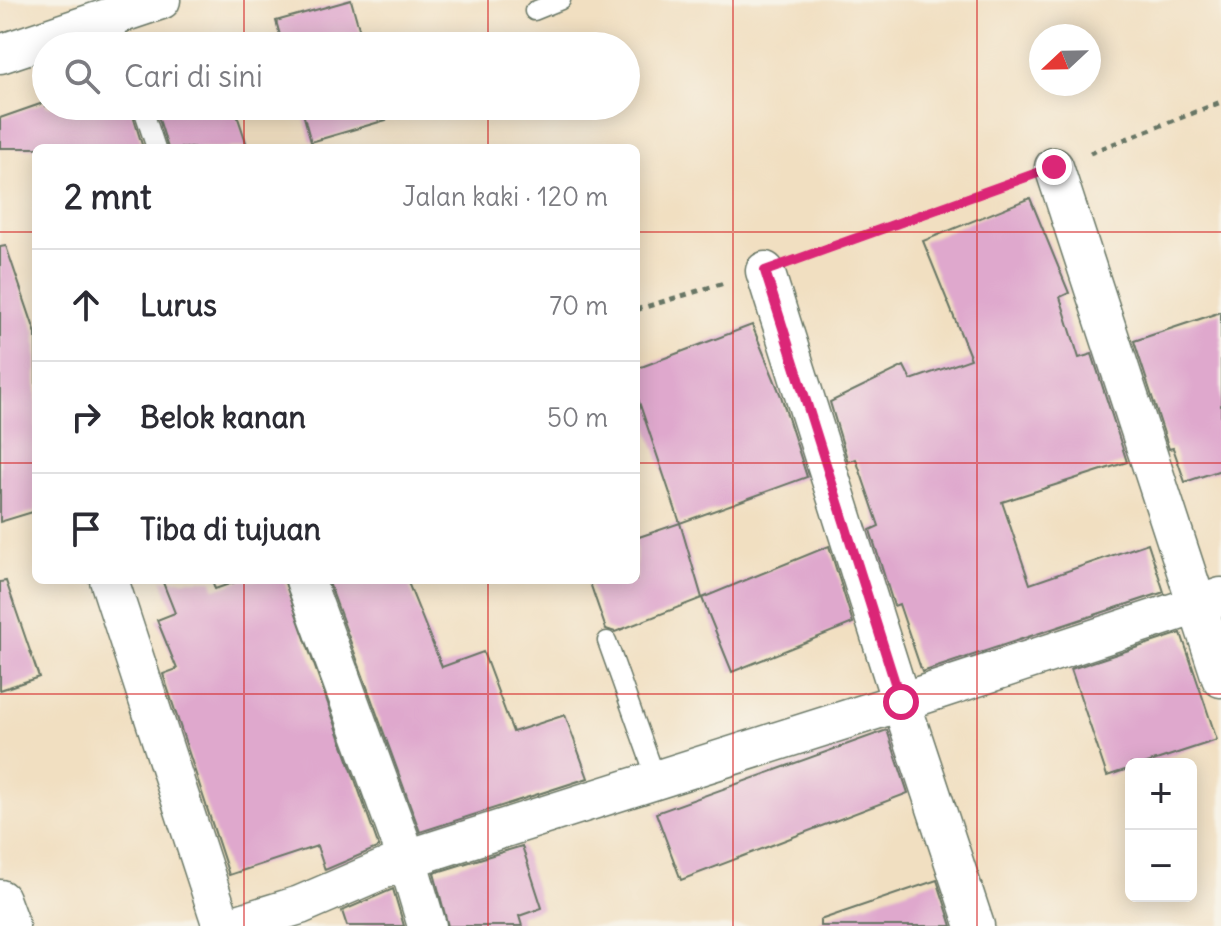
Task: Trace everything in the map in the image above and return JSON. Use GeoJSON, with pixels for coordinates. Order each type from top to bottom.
{"type":"FeatureCollection","features":[{"type":"Feature","properties":{"kind":"street"},"geometry":{"type":"LineString","coordinates":[[114,32],[161,0]]}},
{"type":"Feature","properties":{"kind":"street"},"geometry":{"type":"LineString","coordinates":[[0,54],[32,48]]}},
{"type":"Feature","properties":{"kind":"street"},"geometry":{"type":"LineString","coordinates":[[1054,167],[1208,602],[1221,678]]}},
{"type":"Feature","properties":{"kind":"street"},"geometry":{"type":"LineString","coordinates":[[765,271],[975,926]]}},
{"type":"Feature","properties":{"kind":"street"},"geometry":{"type":"LineString","coordinates":[[110,584],[222,926]]}},
{"type":"Feature","properties":{"kind":"street"},"geometry":{"type":"LineString","coordinates":[[306,584],[407,859],[427,926]]}},
{"type":"Feature","properties":{"kind":"street"},"geometry":{"type":"LineString","coordinates":[[231,926],[300,905],[407,859],[1208,602]]}},
{"type":"Feature","properties":{"kind":"street"},"geometry":{"type":"LineString","coordinates":[[0,899],[10,926]]}},
{"type":"Feature","properties":{"kind":"lane"},"geometry":{"type":"LineString","coordinates":[[534,11],[561,0]]}},
{"type":"Feature","properties":{"kind":"lane"},"geometry":{"type":"LineString","coordinates":[[147,120],[155,144]]}},
{"type":"Feature","properties":{"kind":"lane"},"geometry":{"type":"LineString","coordinates":[[607,641],[657,781]]}},
{"type":"Feature","properties":{"kind":"path"},"geometry":{"type":"LineString","coordinates":[[640,309],[765,271],[1054,167],[1221,102]]}},
{"type":"Feature","properties":{"kind":"building"},"geometry":{"type":"Polygon","coordinates":[[[351,0],[360,32],[279,32],[276,21],[351,0]]]}},
{"type":"Feature","properties":{"kind":"building"},"geometry":{"type":"Polygon","coordinates":[[[32,107],[32,120],[134,120],[142,144],[32,144],[32,148],[0,148],[0,118],[32,107]]]}},
{"type":"Feature","properties":{"kind":"building"},"geometry":{"type":"Polygon","coordinates":[[[159,120],[239,120],[247,144],[167,144],[159,120]]]}},
{"type":"Feature","properties":{"kind":"building"},"geometry":{"type":"Polygon","coordinates":[[[305,120],[386,120],[311,142],[305,120]]]}},
{"type":"Feature","properties":{"kind":"building"},"geometry":{"type":"Polygon","coordinates":[[[1030,198],[1069,293],[1060,297],[1079,358],[1092,354],[1127,462],[1002,502],[1030,584],[1148,543],[1164,592],[922,672],[899,604],[894,606],[870,530],[879,526],[856,459],[848,462],[830,402],[904,366],[911,380],[971,359],[923,241],[1030,198]]]}},
{"type":"Feature","properties":{"kind":"building"},"geometry":{"type":"Polygon","coordinates":[[[6,246],[32,322],[32,512],[0,522],[0,247],[6,246]]]}},
{"type":"Feature","properties":{"kind":"building"},"geometry":{"type":"Polygon","coordinates":[[[1221,312],[1221,470],[1185,482],[1173,448],[1169,449],[1134,341],[1221,312]]]}},
{"type":"Feature","properties":{"kind":"building"},"geometry":{"type":"Polygon","coordinates":[[[752,325],[781,396],[807,477],[680,523],[640,405],[640,367],[752,325]]]}},
{"type":"Feature","properties":{"kind":"building"},"geometry":{"type":"Polygon","coordinates":[[[680,523],[702,598],[615,632],[606,629],[590,584],[640,584],[640,537],[680,523]]]}},
{"type":"Feature","properties":{"kind":"building"},"geometry":{"type":"Polygon","coordinates":[[[829,546],[853,623],[732,672],[702,598],[829,546]]]}},
{"type":"Feature","properties":{"kind":"building"},"geometry":{"type":"Polygon","coordinates":[[[6,581],[39,677],[0,690],[0,582],[6,581]]]}},
{"type":"Feature","properties":{"kind":"building"},"geometry":{"type":"Polygon","coordinates":[[[164,584],[213,584],[215,589],[229,584],[285,584],[379,847],[325,870],[317,846],[229,875],[163,674],[177,669],[157,620],[175,613],[164,584]]]}},
{"type":"Feature","properties":{"kind":"building"},"geometry":{"type":"Polygon","coordinates":[[[329,584],[409,584],[442,667],[483,652],[513,732],[565,715],[588,778],[420,832],[329,584]]]}},
{"type":"Feature","properties":{"kind":"building"},"geometry":{"type":"Polygon","coordinates":[[[1181,633],[1217,740],[1162,758],[1125,758],[1125,770],[1107,776],[1071,669],[1181,633]]]}},
{"type":"Feature","properties":{"kind":"building"},"geometry":{"type":"Polygon","coordinates":[[[887,730],[908,793],[681,880],[656,813],[887,730]]]}},
{"type":"Feature","properties":{"kind":"building"},"geometry":{"type":"Polygon","coordinates":[[[522,846],[542,908],[519,916],[522,926],[448,926],[434,873],[522,846]]]}},
{"type":"Feature","properties":{"kind":"building"},"geometry":{"type":"Polygon","coordinates":[[[937,880],[952,926],[820,926],[820,920],[937,880]]]}},
{"type":"Feature","properties":{"kind":"building"},"geometry":{"type":"Polygon","coordinates":[[[393,889],[404,926],[347,926],[342,911],[393,889]]]}},
{"type":"Feature","properties":{"kind":"route"},"geometry":{"type":"LineString","coordinates":[[901,702],[765,271],[1054,167]]}}]}
